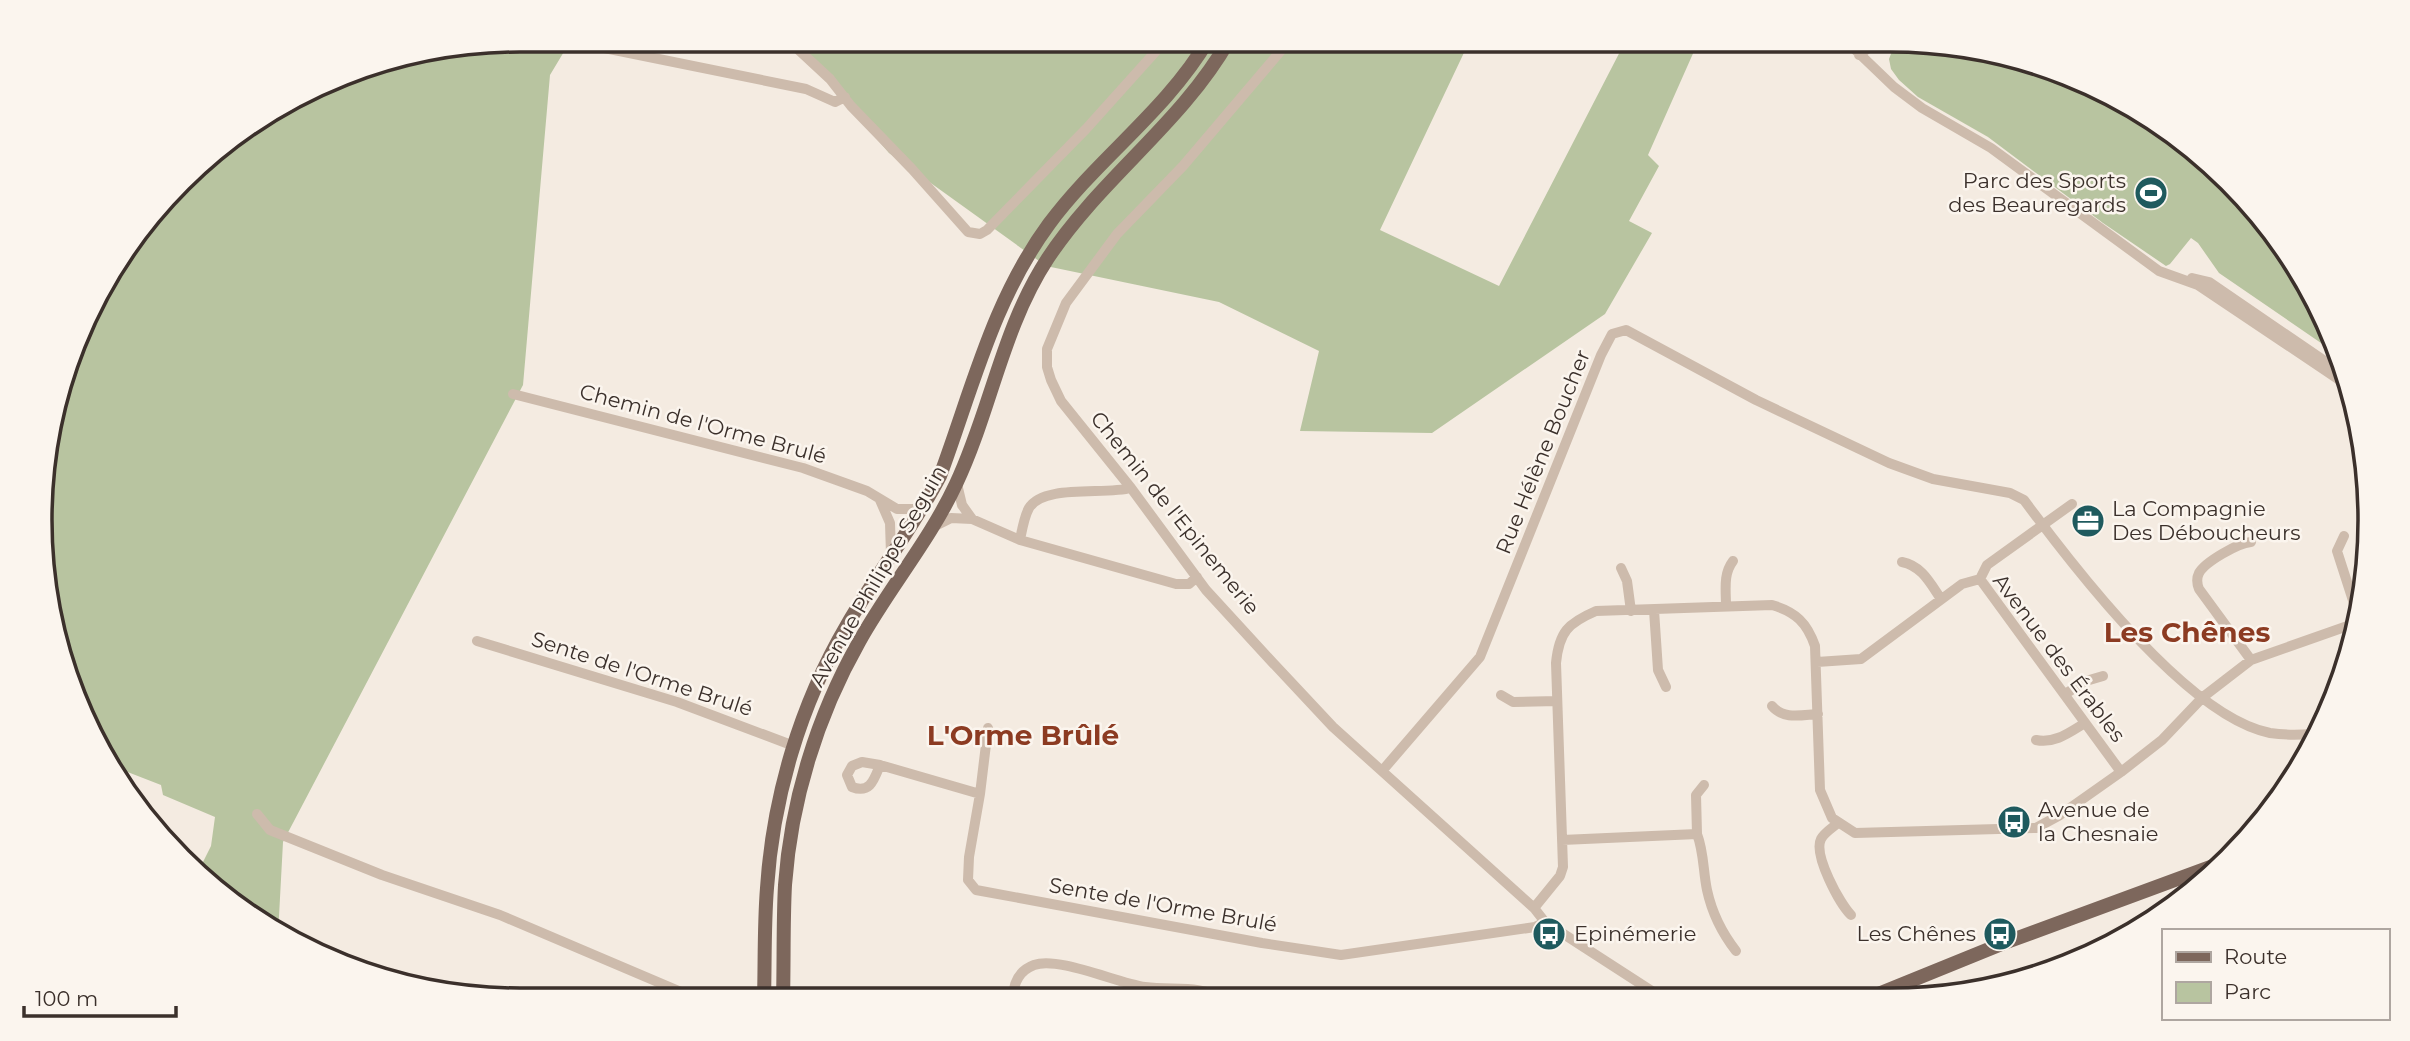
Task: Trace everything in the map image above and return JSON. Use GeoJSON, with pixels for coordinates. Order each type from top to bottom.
{"type":"FeatureCollection","features":[{"type":"Feature","properties":{"kind":"main road","name":"Avenue Philippe Seguin"},"geometry":{"type":"LineString","coordinates":[[764,988],[769,860],[778,808],[794,746],[810,700],[836,645],[926,502],[948,454],[998,311],[1027,257],[1067,201],[1170,92],[1199,52]]}},
{"type":"Feature","properties":{"kind":"main road","name":"Avenue Philippe Seguin"},"geometry":{"type":"LineString","coordinates":[[783,988],[787,869],[793,825],[808,764],[825,713],[851,655],[957,484],[1011,329],[1049,257],[1091,202],[1191,95],[1222,52]]}},
{"type":"Feature","properties":{"kind":"main road"},"geometry":{"type":"LineString","coordinates":[[1893,988],[2004,943],[2199,871]]}},
{"type":"Feature","properties":{"kind":"street"},"geometry":{"type":"LineString","coordinates":[[624,52],[806,89],[835,102],[845,97]]}},
{"type":"Feature","properties":{"kind":"street"},"geometry":{"type":"LineString","coordinates":[[801,52],[830,79],[968,232],[980,234],[1086,129],[1155,52]]}},
{"type":"Feature","properties":{"kind":"street","name":"Chemin de l'Epinemerie"},"geometry":{"type":"LineString","coordinates":[[1280,52],[1183,166],[1117,234],[1066,303],[1047,349],[1047,367],[1051,380],[1062,401],[1197,577],[1333,727],[1534,908],[1545,922],[1646,988]]}},
{"type":"Feature","properties":{"kind":"street"},"geometry":{"type":"LineString","coordinates":[[1856,52],[1894,87],[1922,108],[1991,148],[2159,271],[2205,289],[2335,377]]}},
{"type":"Feature","properties":{"kind":"street"},"geometry":{"type":"LineString","coordinates":[[1859,55],[1863,52]]}},
{"type":"Feature","properties":{"kind":"street"},"geometry":{"type":"LineString","coordinates":[[2174,276],[2209,282],[2331,366]]}},
{"type":"Feature","properties":{"kind":"street","name":"Rue Hélène Boucher"},"geometry":{"type":"LineString","coordinates":[[1382,771],[1480,657],[1601,355],[1612,334],[1620,330],[1626,330],[1756,400],[1889,463],[1933,479],[2010,494],[2024,500],[2043,525]]}},
{"type":"Feature","properties":{"kind":"street","name":"Chemin de l'Orme Brulé"},"geometry":{"type":"LineString","coordinates":[[513,394],[803,468],[867,491],[903,510],[914,509],[926,502]]}},
{"type":"Feature","properties":{"kind":"street"},"geometry":{"type":"LineString","coordinates":[[957,484],[961,505],[972,519]]}},
{"type":"Feature","properties":{"kind":"street"},"geometry":{"type":"LineString","coordinates":[[1020,540],[1030,507],[1048,494],[1119,491],[1131,488]]}},
{"type":"Feature","properties":{"kind":"street"},"geometry":{"type":"LineString","coordinates":[[880,500],[891,526],[891,557]]}},
{"type":"Feature","properties":{"kind":"street"},"geometry":{"type":"LineString","coordinates":[[1980,579],[1987,565],[2072,504]]}},
{"type":"Feature","properties":{"kind":"street"},"geometry":{"type":"LineString","coordinates":[[932,528],[951,518],[972,519],[1020,540],[1176,584],[1189,584],[1197,577]]}},
{"type":"Feature","properties":{"kind":"street"},"geometry":{"type":"LineString","coordinates":[[2043,525],[2103,600],[2159,659],[2203,697],[2233,717],[2268,733],[2305,734]]}},
{"type":"Feature","properties":{"kind":"street"},"geometry":{"type":"LineString","coordinates":[[2344,536],[2337,551],[2351,595]]}},
{"type":"Feature","properties":{"kind":"street"},"geometry":{"type":"LineString","coordinates":[[2251,542],[2234,547],[2200,570],[2196,582],[2251,660]]}},
{"type":"Feature","properties":{"kind":"street"},"geometry":{"type":"LineString","coordinates":[[1726,606],[1726,577],[1728,568],[1734,561]]}},
{"type":"Feature","properties":{"kind":"street"},"geometry":{"type":"LineString","coordinates":[[1902,562],[1916,567],[1925,575],[1941,599]]}},
{"type":"Feature","properties":{"kind":"street"},"geometry":{"type":"LineString","coordinates":[[1621,568],[1627,581],[1631,611]]}},
{"type":"Feature","properties":{"kind":"street","name":"Avenue des Érables"},"geometry":{"type":"LineString","coordinates":[[1817,662],[1861,659],[1962,584],[1980,579],[2121,772]]}},
{"type":"Feature","properties":{"kind":"street"},"geometry":{"type":"LineString","coordinates":[[1534,908],[1560,876],[1563,867],[1558,648],[1568,627],[1576,620],[1597,611],[1772,605],[1797,615],[1809,629],[1815,646],[1820,790],[1826,808],[1838,824],[1855,833],[2036,828],[2060,815],[2162,740],[2203,697],[2251,660],[2346,627]]}},
{"type":"Feature","properties":{"kind":"street"},"geometry":{"type":"LineString","coordinates":[[1654,610],[1658,670],[1666,687]]}},
{"type":"Feature","properties":{"kind":"street","name":"Sente de l'Orme Brulé"},"geometry":{"type":"LineString","coordinates":[[477,641],[677,702],[794,746]]}},
{"type":"Feature","properties":{"kind":"street"},"geometry":{"type":"LineString","coordinates":[[2065,694],[2086,681],[2103,676]]}},
{"type":"Feature","properties":{"kind":"street"},"geometry":{"type":"LineString","coordinates":[[1501,695],[1513,702],[1558,701]]}},
{"type":"Feature","properties":{"kind":"street"},"geometry":{"type":"LineString","coordinates":[[1772,706],[1779,713],[1789,716],[1818,714]]}},
{"type":"Feature","properties":{"kind":"street"},"geometry":{"type":"LineString","coordinates":[[2036,740],[2063,737],[2085,723]]}},
{"type":"Feature","properties":{"kind":"street","name":"Sente de l'Orme Brulé"},"geometry":{"type":"LineString","coordinates":[[988,728],[969,856],[968,880],[976,890],[1341,955],[1535,927],[1545,922]]}},
{"type":"Feature","properties":{"kind":"street"},"geometry":{"type":"LineString","coordinates":[[880,765],[980,794]]}},
{"type":"Feature","properties":{"kind":"street"},"geometry":{"type":"LineString","coordinates":[[1704,785],[1696,795],[1697,834],[1702,845],[1707,892],[1721,932],[1736,951]]}},
{"type":"Feature","properties":{"kind":"street"},"geometry":{"type":"LineString","coordinates":[[257,814],[270,830],[382,875],[500,915],[672,988]]}},
{"type":"Feature","properties":{"kind":"street"},"geometry":{"type":"LineString","coordinates":[[1838,824],[1822,837],[1819,847],[1833,892],[1851,915]]}},
{"type":"Feature","properties":{"kind":"street"},"geometry":{"type":"LineString","coordinates":[[1562,840],[1697,834]]}},
{"type":"Feature","properties":{"kind":"street"},"geometry":{"type":"LineString","coordinates":[[1014,988],[1018,976],[1039,964],[1071,968],[1147,988]]}},
{"type":"Feature","properties":{"kind":"green space"},"geometry":{"type":"Polygon","coordinates":[[[564,52],[550,75],[523,385],[283,842],[279,922],[236,892],[203,863],[211,846],[215,817],[163,795],[161,785],[125,771],[88,700],[68,642],[61,612],[54,551],[52,520],[61,429],[77,370],[115,286],[149,236],[190,190],[236,149],[286,115],[370,77],[429,61],[490,54],[564,52]]]}},
{"type":"Feature","properties":{"kind":"green space"},"geometry":{"type":"Polygon","coordinates":[[[802,52],[1464,52],[1380,230],[1499,286],[1620,52],[1694,52],[1648,155],[1659,166],[1629,221],[1652,233],[1605,314],[1432,433],[1300,431],[1319,351],[1219,302],[1046,266],[889,153],[802,52]]]}},
{"type":"Feature","properties":{"kind":"green space","name":"Parc des Sports des Beauregards"},"geometry":{"type":"Polygon","coordinates":[[[1892,52],[1920,54],[1981,61],[2011,68],[2069,88],[2150,131],[2198,169],[2261,236],[2295,287],[2323,345],[2219,273],[2198,243],[2191,238],[2166,266],[2103,223],[1988,137],[1918,97],[1899,80],[1891,69],[1889,59],[1892,52]]]}},
{"type":"Feature","properties":{"kind":"place","name":"Parc des Sports des Beauregards"},"geometry":{"type":"Point","coordinates":[2151,193]}},
{"type":"Feature","properties":{"kind":"place","name":"La Compagnie Des Déboucheurs"},"geometry":{"type":"Point","coordinates":[2088,521]}},
{"type":"Feature","properties":{"kind":"place","name":"Avenue de la Chesnaie"},"geometry":{"type":"Point","coordinates":[2014,822]}},
{"type":"Feature","properties":{"kind":"place","name":"Epinémerie"},"geometry":{"type":"Point","coordinates":[1549,934]}},
{"type":"Feature","properties":{"kind":"place","name":"Les Chênes"},"geometry":{"type":"Point","coordinates":[2000,934]}},
{"type":"Feature","properties":{"kind":"district","name":"Les Chênes"},"geometry":{"type":"Point","coordinates":[2187,632]}},
{"type":"Feature","properties":{"kind":"district","name":"L'Orme Brûlé"},"geometry":{"type":"Point","coordinates":[1023,735]}}]}
